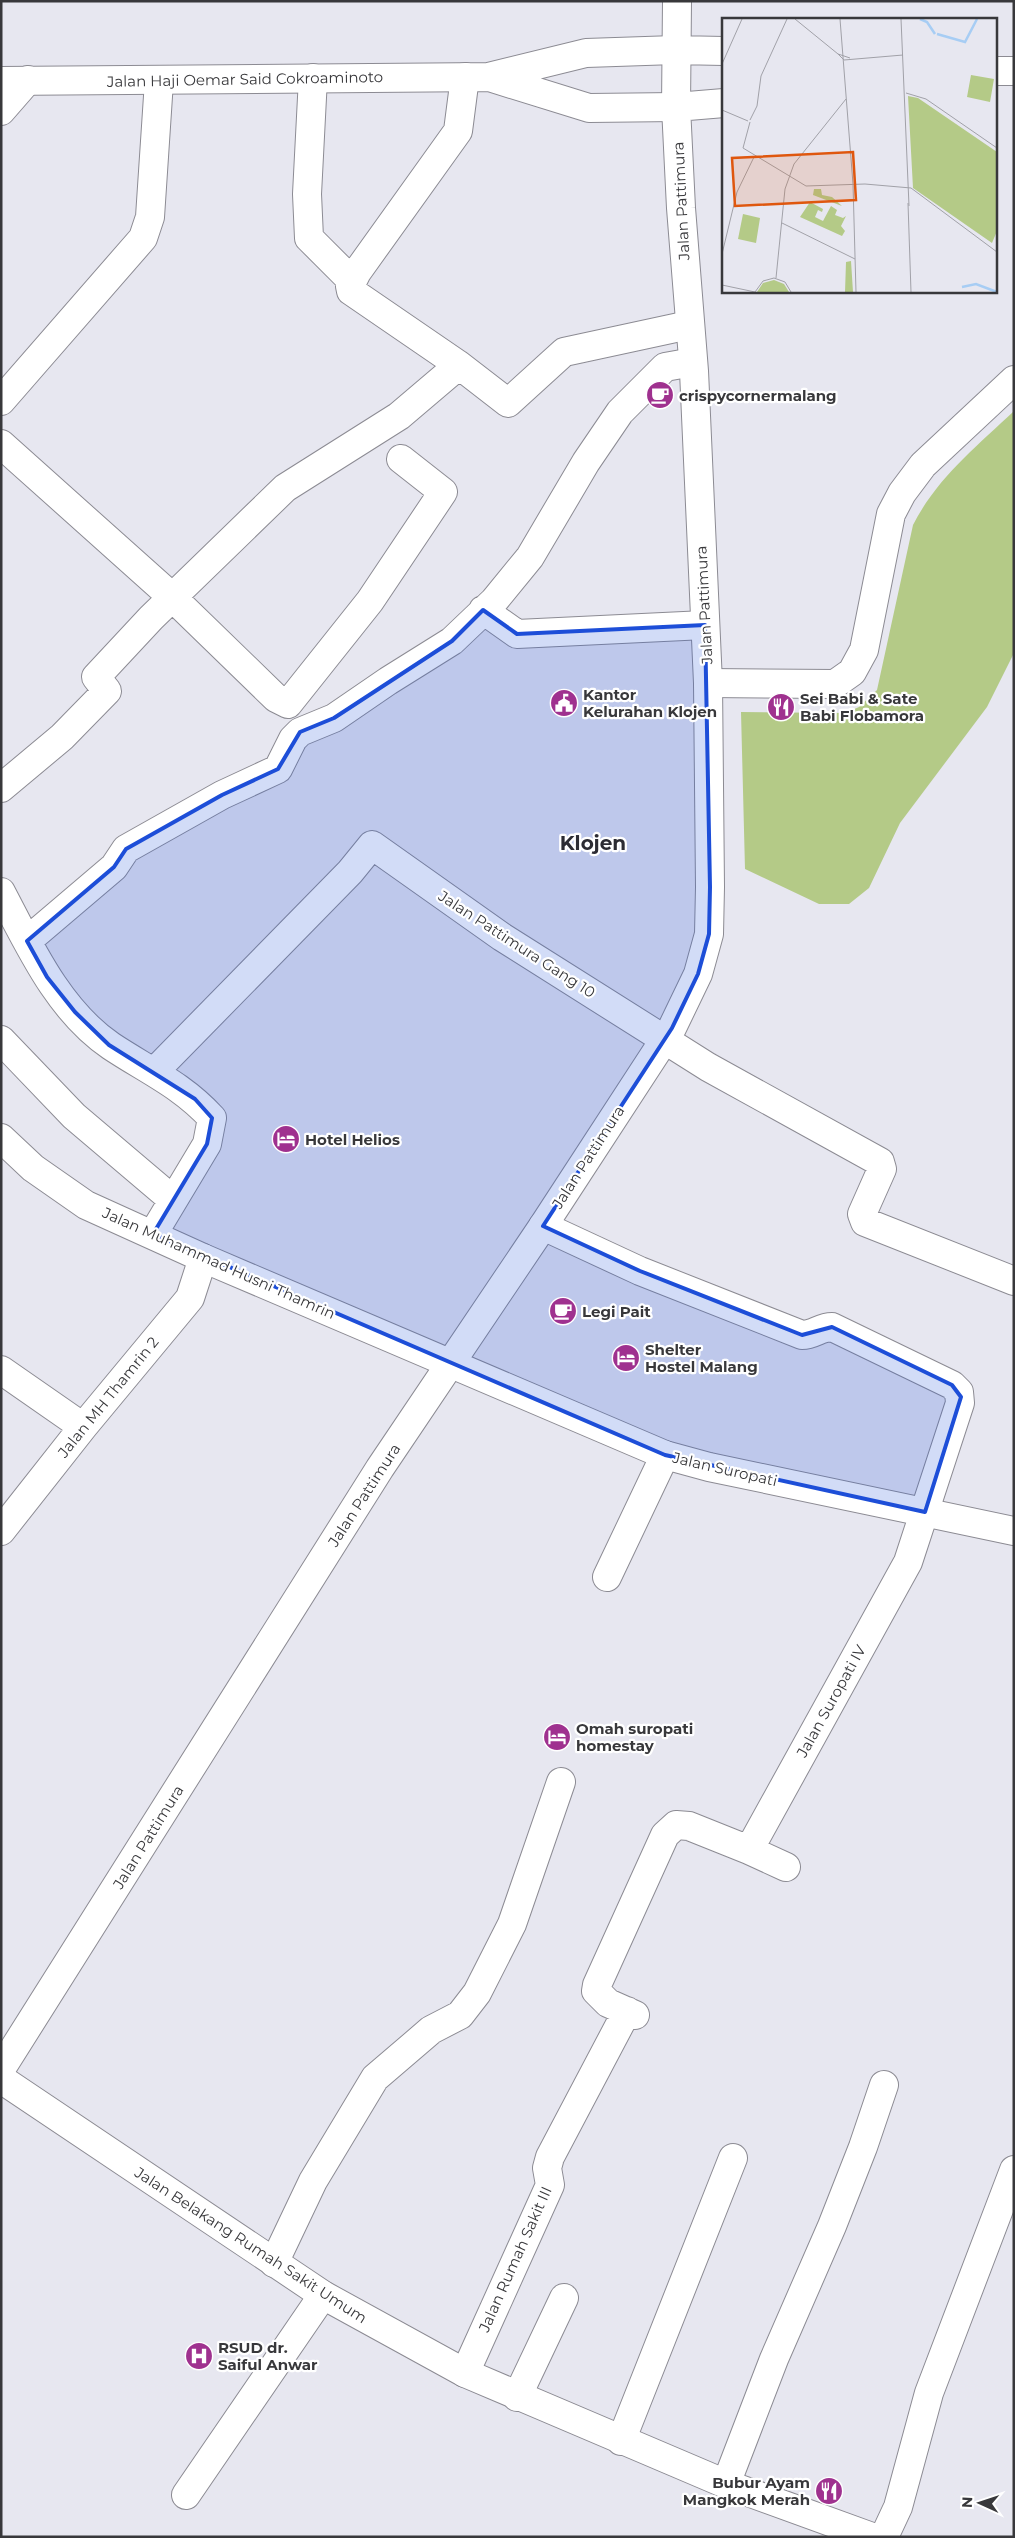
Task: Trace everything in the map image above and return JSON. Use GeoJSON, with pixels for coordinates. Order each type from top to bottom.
{"type":"FeatureCollection","features":[{"type":"Feature","properties":{"kind":"street"},"geometry":{"type":"LineString","coordinates":[[675,50],[677,1]]}},
{"type":"Feature","properties":{"kind":"street","name":"Jalan Haji Oemar Said Cokroaminoto"},"geometry":{"type":"LineString","coordinates":[[1,81],[477,77],[586,54],[675,50],[722,51]]}},
{"type":"Feature","properties":{"kind":"street","name":"Jalan Pattimura"},"geometry":{"type":"LineString","coordinates":[[1,2069],[380,1468],[543,1226],[665,1039],[698,974],[709,934],[708,683],[692,362],[676,107],[675,50]]}},
{"type":"Feature","properties":{"kind":"street"},"geometry":{"type":"LineString","coordinates":[[998,71],[1014,71]]}},
{"type":"Feature","properties":{"kind":"street"},"geometry":{"type":"LineString","coordinates":[[477,77],[458,131],[352,281],[351,291],[459,364],[508,403],[564,352],[689,325]]}},
{"type":"Feature","properties":{"kind":"street","name":"Jalan Haji Oemar Said Cokroaminoto"},"geometry":{"type":"LineString","coordinates":[[477,77],[589,108],[676,107],[722,103]]}},
{"type":"Feature","properties":{"kind":"street"},"geometry":{"type":"LineString","coordinates":[[313,78],[307,194],[309,238],[352,281]]}},
{"type":"Feature","properties":{"kind":"street"},"geometry":{"type":"LineString","coordinates":[[1,111],[28,80]]}},
{"type":"Feature","properties":{"kind":"street"},"geometry":{"type":"LineString","coordinates":[[1,401],[143,238],[150,217],[159,81]]}},
{"type":"Feature","properties":{"kind":"street"},"geometry":{"type":"LineString","coordinates":[[27,941],[114,867],[126,849],[222,795],[278,769],[293,739],[300,732],[334,718],[388,680],[452,641],[484,610],[530,557],[586,462],[620,412],[665,367],[692,362]]}},
{"type":"Feature","properties":{"kind":"street"},"geometry":{"type":"LineString","coordinates":[[1,788],[62,737],[107,691],[96,677],[172,597],[286,488],[399,416],[459,364]]}},
{"type":"Feature","properties":{"kind":"street"},"geometry":{"type":"LineString","coordinates":[[708,683],[835,684],[852,672],[864,650],[891,514],[902,493],[923,465],[1014,380]]}},
{"type":"Feature","properties":{"kind":"street"},"geometry":{"type":"LineString","coordinates":[[1,444],[172,597],[276,698],[288,704],[370,601],[443,492],[401,459]]}},
{"type":"Feature","properties":{"kind":"street"},"geometry":{"type":"LineString","coordinates":[[484,610],[517,634],[705,625]]}},
{"type":"Feature","properties":{"kind":"street","name":"Jalan Pattimura Gang 10"},"geometry":{"type":"LineString","coordinates":[[155,1071],[350,872],[372,845],[502,937],[708,1067],[880,1162],[882,1169],[862,1214],[865,1222],[1014,1281]]}},
{"type":"Feature","properties":{"kind":"street"},"geometry":{"type":"LineString","coordinates":[[1,892],[47,977],[75,1012],[109,1045],[155,1071],[195,1099],[212,1118],[207,1144],[153,1234]]}},
{"type":"Feature","properties":{"kind":"street"},"geometry":{"type":"LineString","coordinates":[[1,1040],[74,1116],[173,1200]]}},
{"type":"Feature","properties":{"kind":"street","name":"Jalan Muhammad Husni Thamrin"},"geometry":{"type":"LineString","coordinates":[[1,1138],[33,1168],[86,1205],[203,1258],[450,1364]]}},
{"type":"Feature","properties":{"kind":"street","name":"Jalan Suropati IV"},"geometry":{"type":"LineString","coordinates":[[543,1226],[640,1271],[802,1335],[812,1335],[823,1327],[832,1327],[952,1385],[959,1392],[960,1403],[926,1512],[908,1562],[749,1850]]}},
{"type":"Feature","properties":{"kind":"street","name":"Jalan MH Thamrin 2"},"geometry":{"type":"LineString","coordinates":[[1,1531],[83,1427],[190,1298],[203,1258]]}},
{"type":"Feature","properties":{"kind":"street","name":"Jalan Suropati"},"geometry":{"type":"LineString","coordinates":[[450,1364],[665,1455],[709,1467],[1014,1531]]}},
{"type":"Feature","properties":{"kind":"street"},"geometry":{"type":"LineString","coordinates":[[1,1370],[83,1427]]}},
{"type":"Feature","properties":{"kind":"street"},"geometry":{"type":"LineString","coordinates":[[606,1576],[665,1455]]}},
{"type":"Feature","properties":{"kind":"street"},"geometry":{"type":"LineString","coordinates":[[274,2263],[313,2181],[375,2078],[431,2030],[460,2015],[477,1993],[512,1924],[561,1782]]}},
{"type":"Feature","properties":{"kind":"street","name":"Jalan Rumah Sakit III"},"geometry":{"type":"LineString","coordinates":[[465,2373],[550,2186],[548,2168],[550,2158],[631,2013],[601,1997],[596,1991],[665,1835],[676,1825],[689,1826],[749,1850]]}},
{"type":"Feature","properties":{"kind":"street"},"geometry":{"type":"LineString","coordinates":[[749,1850],[786,1867]]}},
{"type":"Feature","properties":{"kind":"street","name":"Jalan Belakang Rumah Sakit Umum"},"geometry":{"type":"LineString","coordinates":[[1,2080],[323,2295],[465,2373],[517,2397],[726,2484],[872,2537]]}},
{"type":"Feature","properties":{"kind":"street"},"geometry":{"type":"LineString","coordinates":[[726,2484],[774,2359],[864,2147],[884,2085]]}},
{"type":"Feature","properties":{"kind":"street"},"geometry":{"type":"LineString","coordinates":[[621,2441],[733,2158]]}},
{"type":"Feature","properties":{"kind":"street"},"geometry":{"type":"LineString","coordinates":[[884,2537],[898,2508],[928,2393],[1014,2170]]}},
{"type":"Feature","properties":{"kind":"street"},"geometry":{"type":"LineString","coordinates":[[186,2495],[323,2295]]}},
{"type":"Feature","properties":{"kind":"street"},"geometry":{"type":"LineString","coordinates":[[517,2397],[564,2298]]}},
{"type":"Feature","properties":{"kind":"highlighted area"},"geometry":{"type":"Polygon","coordinates":[[[483,610],[517,634],[705,625],[710,887],[709,934],[698,974],[672,1028],[543,1226],[640,1271],[802,1335],[832,1327],[952,1385],[961,1397],[925,1512],[665,1455],[153,1234],[207,1144],[212,1118],[195,1099],[109,1045],[75,1012],[47,977],[27,941],[114,867],[126,849],[222,795],[278,769],[300,732],[334,718],[452,641],[483,610]]]}},
{"type":"Feature","properties":{"kind":"green space"},"geometry":{"type":"Polygon","coordinates":[[[1014,411],[1014,653],[987,707],[900,823],[869,888],[849,904],[819,904],[745,869],[741,712],[845,713],[859,707],[877,690],[913,525],[945,478],[1014,411]]]}},
{"type":"Feature","properties":{"kind":"place","name":"crispycornermalang"},"geometry":{"type":"Point","coordinates":[660,395]}},
{"type":"Feature","properties":{"kind":"place","name":"Kantor Kelurahan Klojen"},"geometry":{"type":"Point","coordinates":[564,703]}},
{"type":"Feature","properties":{"kind":"place","name":"Sei Babi & Sate Babi Flobamora"},"geometry":{"type":"Point","coordinates":[781,707]}},
{"type":"Feature","properties":{"kind":"place","name":"Hotel Helios"},"geometry":{"type":"Point","coordinates":[286,1139]}},
{"type":"Feature","properties":{"kind":"place","name":"Legi Pait"},"geometry":{"type":"Point","coordinates":[563,1311]}},
{"type":"Feature","properties":{"kind":"place","name":"Shelter Hostel Malang"},"geometry":{"type":"Point","coordinates":[626,1358]}},
{"type":"Feature","properties":{"kind":"place","name":"Omah suropati homestay"},"geometry":{"type":"Point","coordinates":[557,1737]}},
{"type":"Feature","properties":{"kind":"place","name":"RSUD dr. Saiful Anwar"},"geometry":{"type":"Point","coordinates":[199,2356]}},
{"type":"Feature","properties":{"kind":"place","name":"Bubur Ayam Mangkok Merah"},"geometry":{"type":"Point","coordinates":[829,2491]}},
{"type":"Feature","properties":{"kind":"district","name":"Klojen"},"geometry":{"type":"Point","coordinates":[593,843]}}]}
